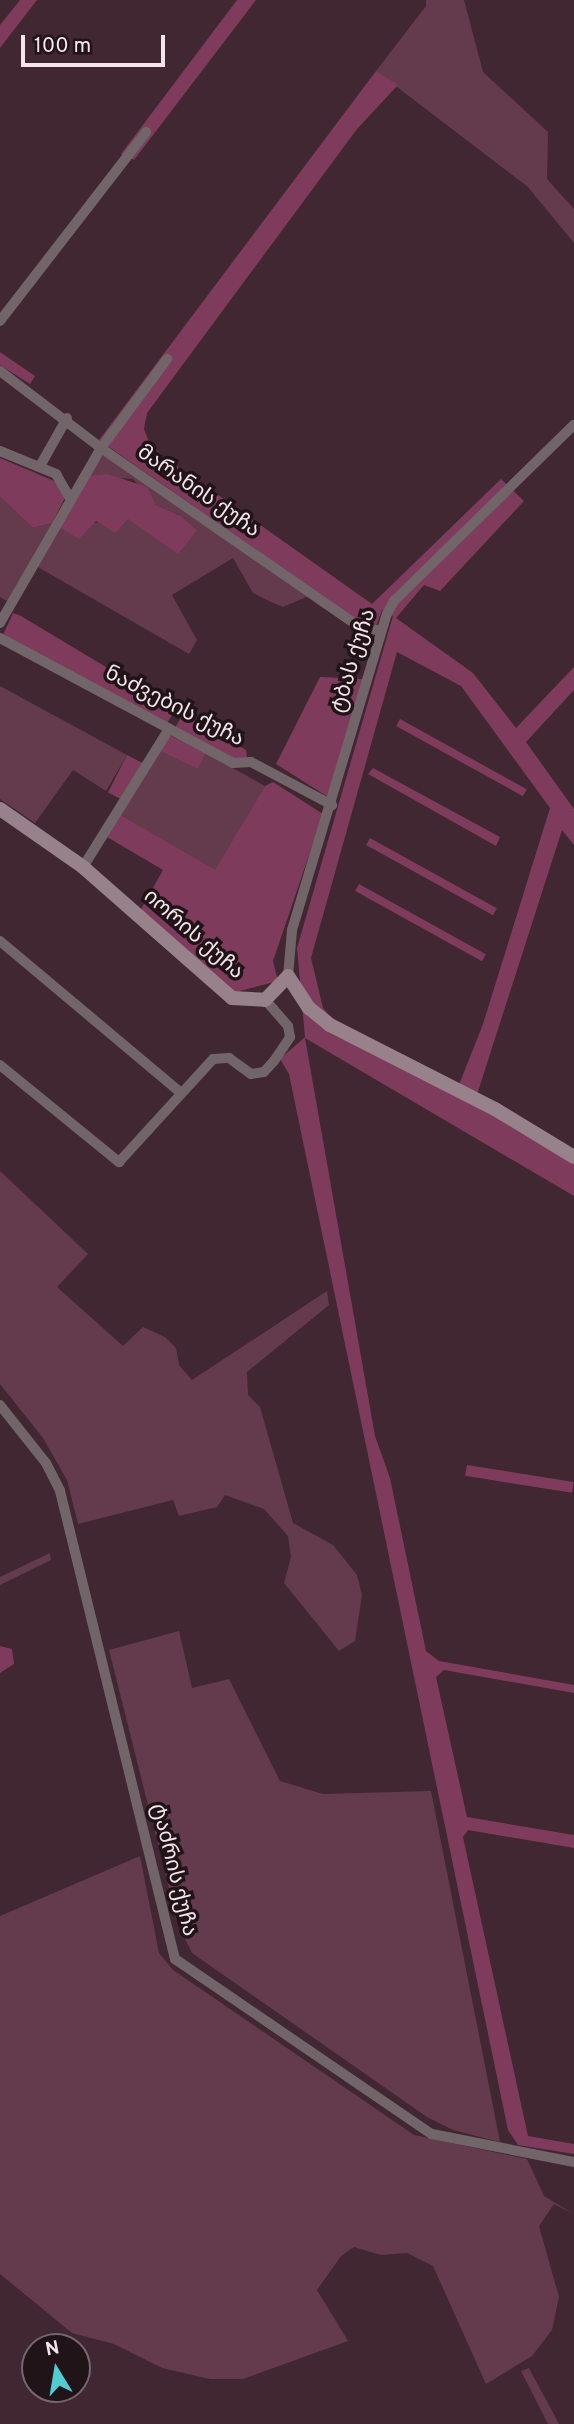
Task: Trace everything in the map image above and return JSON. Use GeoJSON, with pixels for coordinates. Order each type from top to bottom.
{"type":"FeatureCollection","features":[{"type":"Feature","properties":{"kind":"street"},"geometry":{"type":"LineString","coordinates":[[0,321],[146,132]]}},
{"type":"Feature","properties":{"kind":"street"},"geometry":{"type":"LineString","coordinates":[[0,623],[101,448],[167,359]]}},
{"type":"Feature","properties":{"kind":"street","name":"მარანის ქუჩა"},"geometry":{"type":"LineString","coordinates":[[0,371],[67,418],[101,448],[358,626],[381,631]]}},
{"type":"Feature","properties":{"kind":"street"},"geometry":{"type":"LineString","coordinates":[[40,467],[67,418]]}},
{"type":"Feature","properties":{"kind":"street","name":"ტბას ქუჩა"},"geometry":{"type":"LineString","coordinates":[[288,976],[292,930],[332,805],[381,631],[394,601],[574,425]]}},
{"type":"Feature","properties":{"kind":"street"},"geometry":{"type":"LineString","coordinates":[[0,451],[56,474],[71,498]]}},
{"type":"Feature","properties":{"kind":"street","name":"ნაძვების ქუჩა"},"geometry":{"type":"LineString","coordinates":[[0,638],[233,763],[251,762],[332,805]]}},
{"type":"Feature","properties":{"kind":"street"},"geometry":{"type":"LineString","coordinates":[[83,867],[169,729]]}},
{"type":"Feature","properties":{"kind":"street","name":"იორის ქუჩა"},"geometry":{"type":"LineString","coordinates":[[0,809],[83,867],[226,994],[237,1001],[265,1000]]}},
{"type":"Feature","properties":{"kind":"street"},"geometry":{"type":"LineString","coordinates":[[0,941],[180,1092]]}},
{"type":"Feature","properties":{"kind":"street"},"geometry":{"type":"LineString","coordinates":[[0,1065],[119,1162],[180,1092],[220,1055],[251,1074],[264,1072],[290,1037],[281,1014],[265,1000],[288,976],[309,1008],[330,1024],[495,1109],[574,1157]]}},
{"type":"Feature","properties":{"kind":"street","name":"ტაძრის ქუჩა"},"geometry":{"type":"LineString","coordinates":[[0,1405],[46,1463],[60,1491],[175,1959],[432,2134],[574,2162]]}},
{"type":"Feature","properties":{"kind":"shaded area"},"geometry":{"type":"Polygon","coordinates":[[[20,0],[37,0],[0,48],[0,25],[20,0]]]}},
{"type":"Feature","properties":{"kind":"shaded area"},"geometry":{"type":"Polygon","coordinates":[[[237,0],[256,0],[134,160],[121,154],[237,0]]]}},
{"type":"Feature","properties":{"kind":"shaded area"},"geometry":{"type":"Polygon","coordinates":[[[426,0],[464,0],[483,72],[548,132],[547,179],[574,209],[574,243],[528,187],[376,71],[426,6],[426,0]]]}},
{"type":"Feature","properties":{"kind":"shaded area"},"geometry":{"type":"Polygon","coordinates":[[[376,71],[398,85],[357,129],[147,413],[144,429],[149,442],[163,456],[372,604],[501,479],[524,501],[440,591],[424,585],[396,618],[473,673],[516,728],[574,667],[574,690],[526,742],[574,809],[574,845],[562,830],[474,1104],[574,1156],[574,1196],[305,1038],[375,1436],[390,1478],[426,1651],[439,1661],[574,1685],[574,1693],[444,1670],[436,1677],[467,1817],[574,1835],[574,1848],[468,1830],[463,1837],[528,2136],[574,2144],[574,2154],[518,2145],[508,2130],[289,1074],[280,1059],[305,1037],[297,948],[393,616],[382,610],[377,624],[364,625],[99,440],[376,71]],[[397,652],[311,958],[323,1008],[348,1036],[455,1095],[483,1024],[550,808],[461,686],[397,652]]]}},
{"type":"Feature","properties":{"kind":"shaded area"},"geometry":{"type":"Polygon","coordinates":[[[0,352],[35,376],[30,384],[0,365],[0,352]]]}},
{"type":"Feature","properties":{"kind":"shaded area"},"geometry":{"type":"Polygon","coordinates":[[[102,454],[311,595],[283,607],[271,602],[253,593],[233,558],[172,595],[197,640],[189,654],[36,566],[59,527],[128,519],[197,530],[181,516],[156,505],[133,479],[89,476],[102,454]]]}},
{"type":"Feature","properties":{"kind":"shaded area"},"geometry":{"type":"Polygon","coordinates":[[[0,458],[59,483],[65,498],[52,523],[33,528],[0,497],[0,458]]]}},
{"type":"Feature","properties":{"kind":"shaded area"},"geometry":{"type":"Polygon","coordinates":[[[108,474],[147,487],[156,505],[181,516],[197,530],[178,554],[128,519],[115,533],[96,521],[79,539],[59,527],[89,476],[108,474]]]}},
{"type":"Feature","properties":{"kind":"shaded area"},"geometry":{"type":"Polygon","coordinates":[[[0,497],[33,528],[52,523],[7,601],[0,597],[0,497]]]}},
{"type":"Feature","properties":{"kind":"shaded area"},"geometry":{"type":"Polygon","coordinates":[[[13,613],[176,709],[167,723],[3,635],[13,613]]]}},
{"type":"Feature","properties":{"kind":"shaded area"},"geometry":{"type":"Polygon","coordinates":[[[320,677],[363,679],[328,797],[276,764],[320,677]]]}},
{"type":"Feature","properties":{"kind":"shaded area"},"geometry":{"type":"Polygon","coordinates":[[[0,686],[127,755],[106,791],[73,770],[35,823],[0,799],[0,686]]]}},
{"type":"Feature","properties":{"kind":"shaded area"},"geometry":{"type":"Polygon","coordinates":[[[183,714],[246,750],[247,758],[235,759],[175,728],[183,714]]]}},
{"type":"Feature","properties":{"kind":"shaded area"},"geometry":{"type":"Polygon","coordinates":[[[400,719],[527,789],[523,796],[396,726],[400,719]]]}},
{"type":"Feature","properties":{"kind":"shaded area"},"geometry":{"type":"Polygon","coordinates":[[[167,734],[206,753],[198,769],[159,750],[167,734]]]}},
{"type":"Feature","properties":{"kind":"shaded area"},"geometry":{"type":"Polygon","coordinates":[[[159,750],[206,753],[265,786],[215,871],[121,815],[159,750]]]}},
{"type":"Feature","properties":{"kind":"shaded area"},"geometry":{"type":"Polygon","coordinates":[[[127,755],[143,763],[124,801],[108,792],[127,755]]]}},
{"type":"Feature","properties":{"kind":"shaded area"},"geometry":{"type":"Polygon","coordinates":[[[373,768],[500,837],[496,846],[368,774],[373,768]]]}},
{"type":"Feature","properties":{"kind":"shaded area"},"geometry":{"type":"Polygon","coordinates":[[[273,782],[323,814],[273,961],[278,981],[232,993],[140,911],[163,870],[107,837],[121,815],[215,870],[265,786],[273,782]]]}},
{"type":"Feature","properties":{"kind":"shaded area"},"geometry":{"type":"Polygon","coordinates":[[[370,838],[497,908],[493,915],[366,845],[370,838]]]}},
{"type":"Feature","properties":{"kind":"shaded area"},"geometry":{"type":"Polygon","coordinates":[[[359,884],[486,954],[482,961],[355,891],[359,884]]]}},
{"type":"Feature","properties":{"kind":"shaded area"},"geometry":{"type":"Polygon","coordinates":[[[0,1171],[88,1254],[57,1287],[123,1346],[143,1327],[165,1337],[176,1348],[179,1365],[192,1380],[327,1291],[329,1305],[247,1372],[248,1395],[260,1407],[293,1523],[333,1545],[357,1575],[362,1595],[355,1641],[339,1651],[284,1583],[291,1557],[288,1536],[264,1509],[225,1495],[217,1507],[179,1516],[173,1500],[78,1524],[67,1480],[43,1438],[0,1384],[0,1171]]]}},
{"type":"Feature","properties":{"kind":"shaded area"},"geometry":{"type":"Polygon","coordinates":[[[467,1465],[574,1482],[572,1493],[465,1476],[467,1465]]]}},
{"type":"Feature","properties":{"kind":"shaded area"},"geometry":{"type":"Polygon","coordinates":[[[50,1553],[51,1560],[0,1585],[0,1577],[50,1553]]]}},
{"type":"Feature","properties":{"kind":"shaded area"},"geometry":{"type":"Polygon","coordinates":[[[179,1631],[192,1688],[229,1679],[280,1781],[323,1794],[431,1791],[500,2142],[453,2130],[427,2117],[192,1953],[178,1924],[109,1650],[179,1631]]]}},
{"type":"Feature","properties":{"kind":"shaded area"},"geometry":{"type":"Polygon","coordinates":[[[0,1646],[12,1649],[14,1664],[0,1673],[0,1646]]]}},
{"type":"Feature","properties":{"kind":"shaded area"},"geometry":{"type":"Polygon","coordinates":[[[140,1856],[159,1953],[173,1970],[414,2135],[527,2159],[544,2196],[574,2214],[554,2204],[539,2226],[559,2297],[552,2330],[532,2356],[486,2384],[433,2266],[407,2253],[381,2255],[354,2247],[341,2256],[317,2290],[348,2341],[243,2379],[210,2379],[162,2368],[114,2344],[91,2338],[91,2333],[72,2333],[0,2274],[0,1916],[140,1856]]]}},
{"type":"Feature","properties":{"kind":"shaded area"},"geometry":{"type":"Polygon","coordinates":[[[529,2368],[559,2424],[548,2424],[521,2371],[529,2368]]]}}]}
